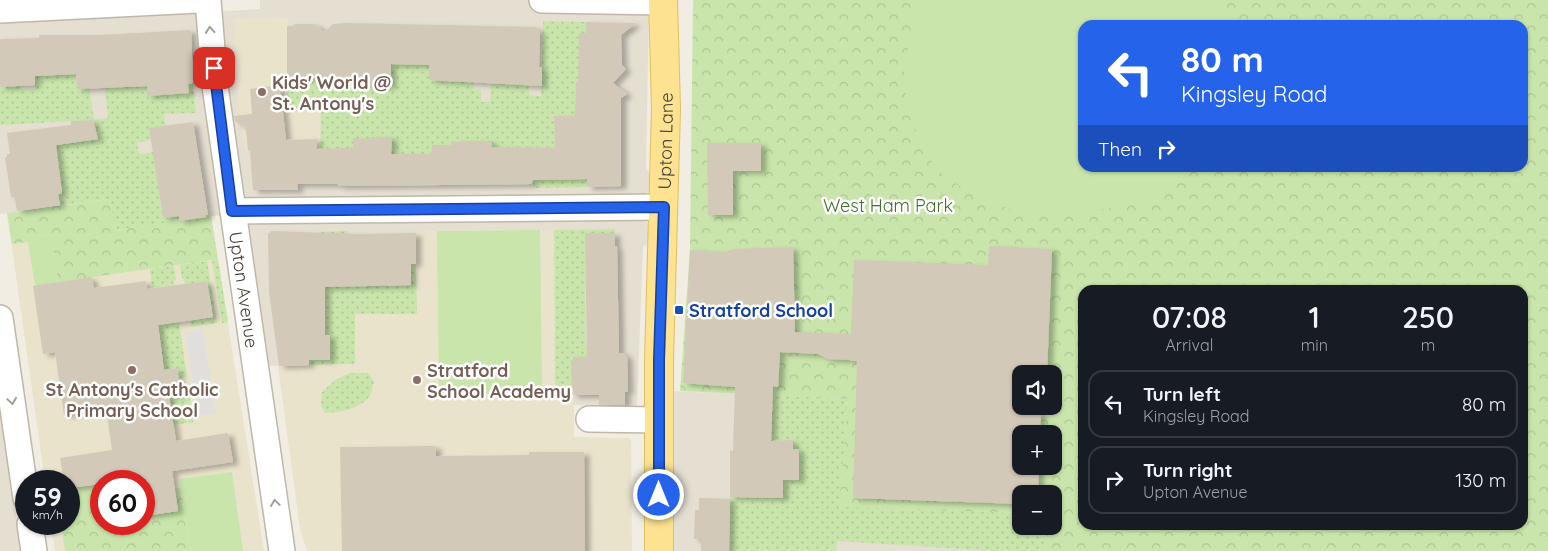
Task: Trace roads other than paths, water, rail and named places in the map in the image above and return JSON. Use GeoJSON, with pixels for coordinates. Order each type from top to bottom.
{"type":"FeatureCollection","features":[{"type":"Feature","properties":{"kind":"main road","name":"Upton Lane"},"geometry":{"type":"LineString","coordinates":[[659,551],[659,360],[666,109],[663,1]]}},
{"type":"Feature","properties":{"kind":"street"},"geometry":{"type":"LineString","coordinates":[[0,10],[198,0]]}},
{"type":"Feature","properties":{"kind":"street","name":"Upton Avenue"},"geometry":{"type":"LineString","coordinates":[[208,0],[215,86],[282,551]]}},
{"type":"Feature","properties":{"kind":"street"},"geometry":{"type":"LineString","coordinates":[[542,0],[663,1]]}},
{"type":"Feature","properties":{"kind":"street"},"geometry":{"type":"LineString","coordinates":[[232,211],[664,207]]}},
{"type":"Feature","properties":{"kind":"street"},"geometry":{"type":"LineString","coordinates":[[0,318],[22,470]]}},
{"type":"Feature","properties":{"kind":"street"},"geometry":{"type":"LineString","coordinates":[[590,419],[659,420]]}},
{"type":"Feature","properties":{"kind":"street"},"geometry":{"type":"LineString","coordinates":[[32,535],[34,551]]}},
{"type":"Feature","properties":{"kind":"place","name":"Kids' World @ St. Antony's"},"geometry":{"type":"Point","coordinates":[262,92]}},
{"type":"Feature","properties":{"kind":"place","name":"Stratford School"},"geometry":{"type":"Point","coordinates":[679,310]}},
{"type":"Feature","properties":{"kind":"place","name":"St Antony's Catholic Primary School"},"geometry":{"type":"Point","coordinates":[132,370]}},
{"type":"Feature","properties":{"kind":"place","name":"Stratford School Academy"},"geometry":{"type":"Point","coordinates":[417,380]}},
{"type":"Feature","properties":{"kind":"park label","name":"West Ham Park"},"geometry":{"type":"Point","coordinates":[888,205]}}]}
